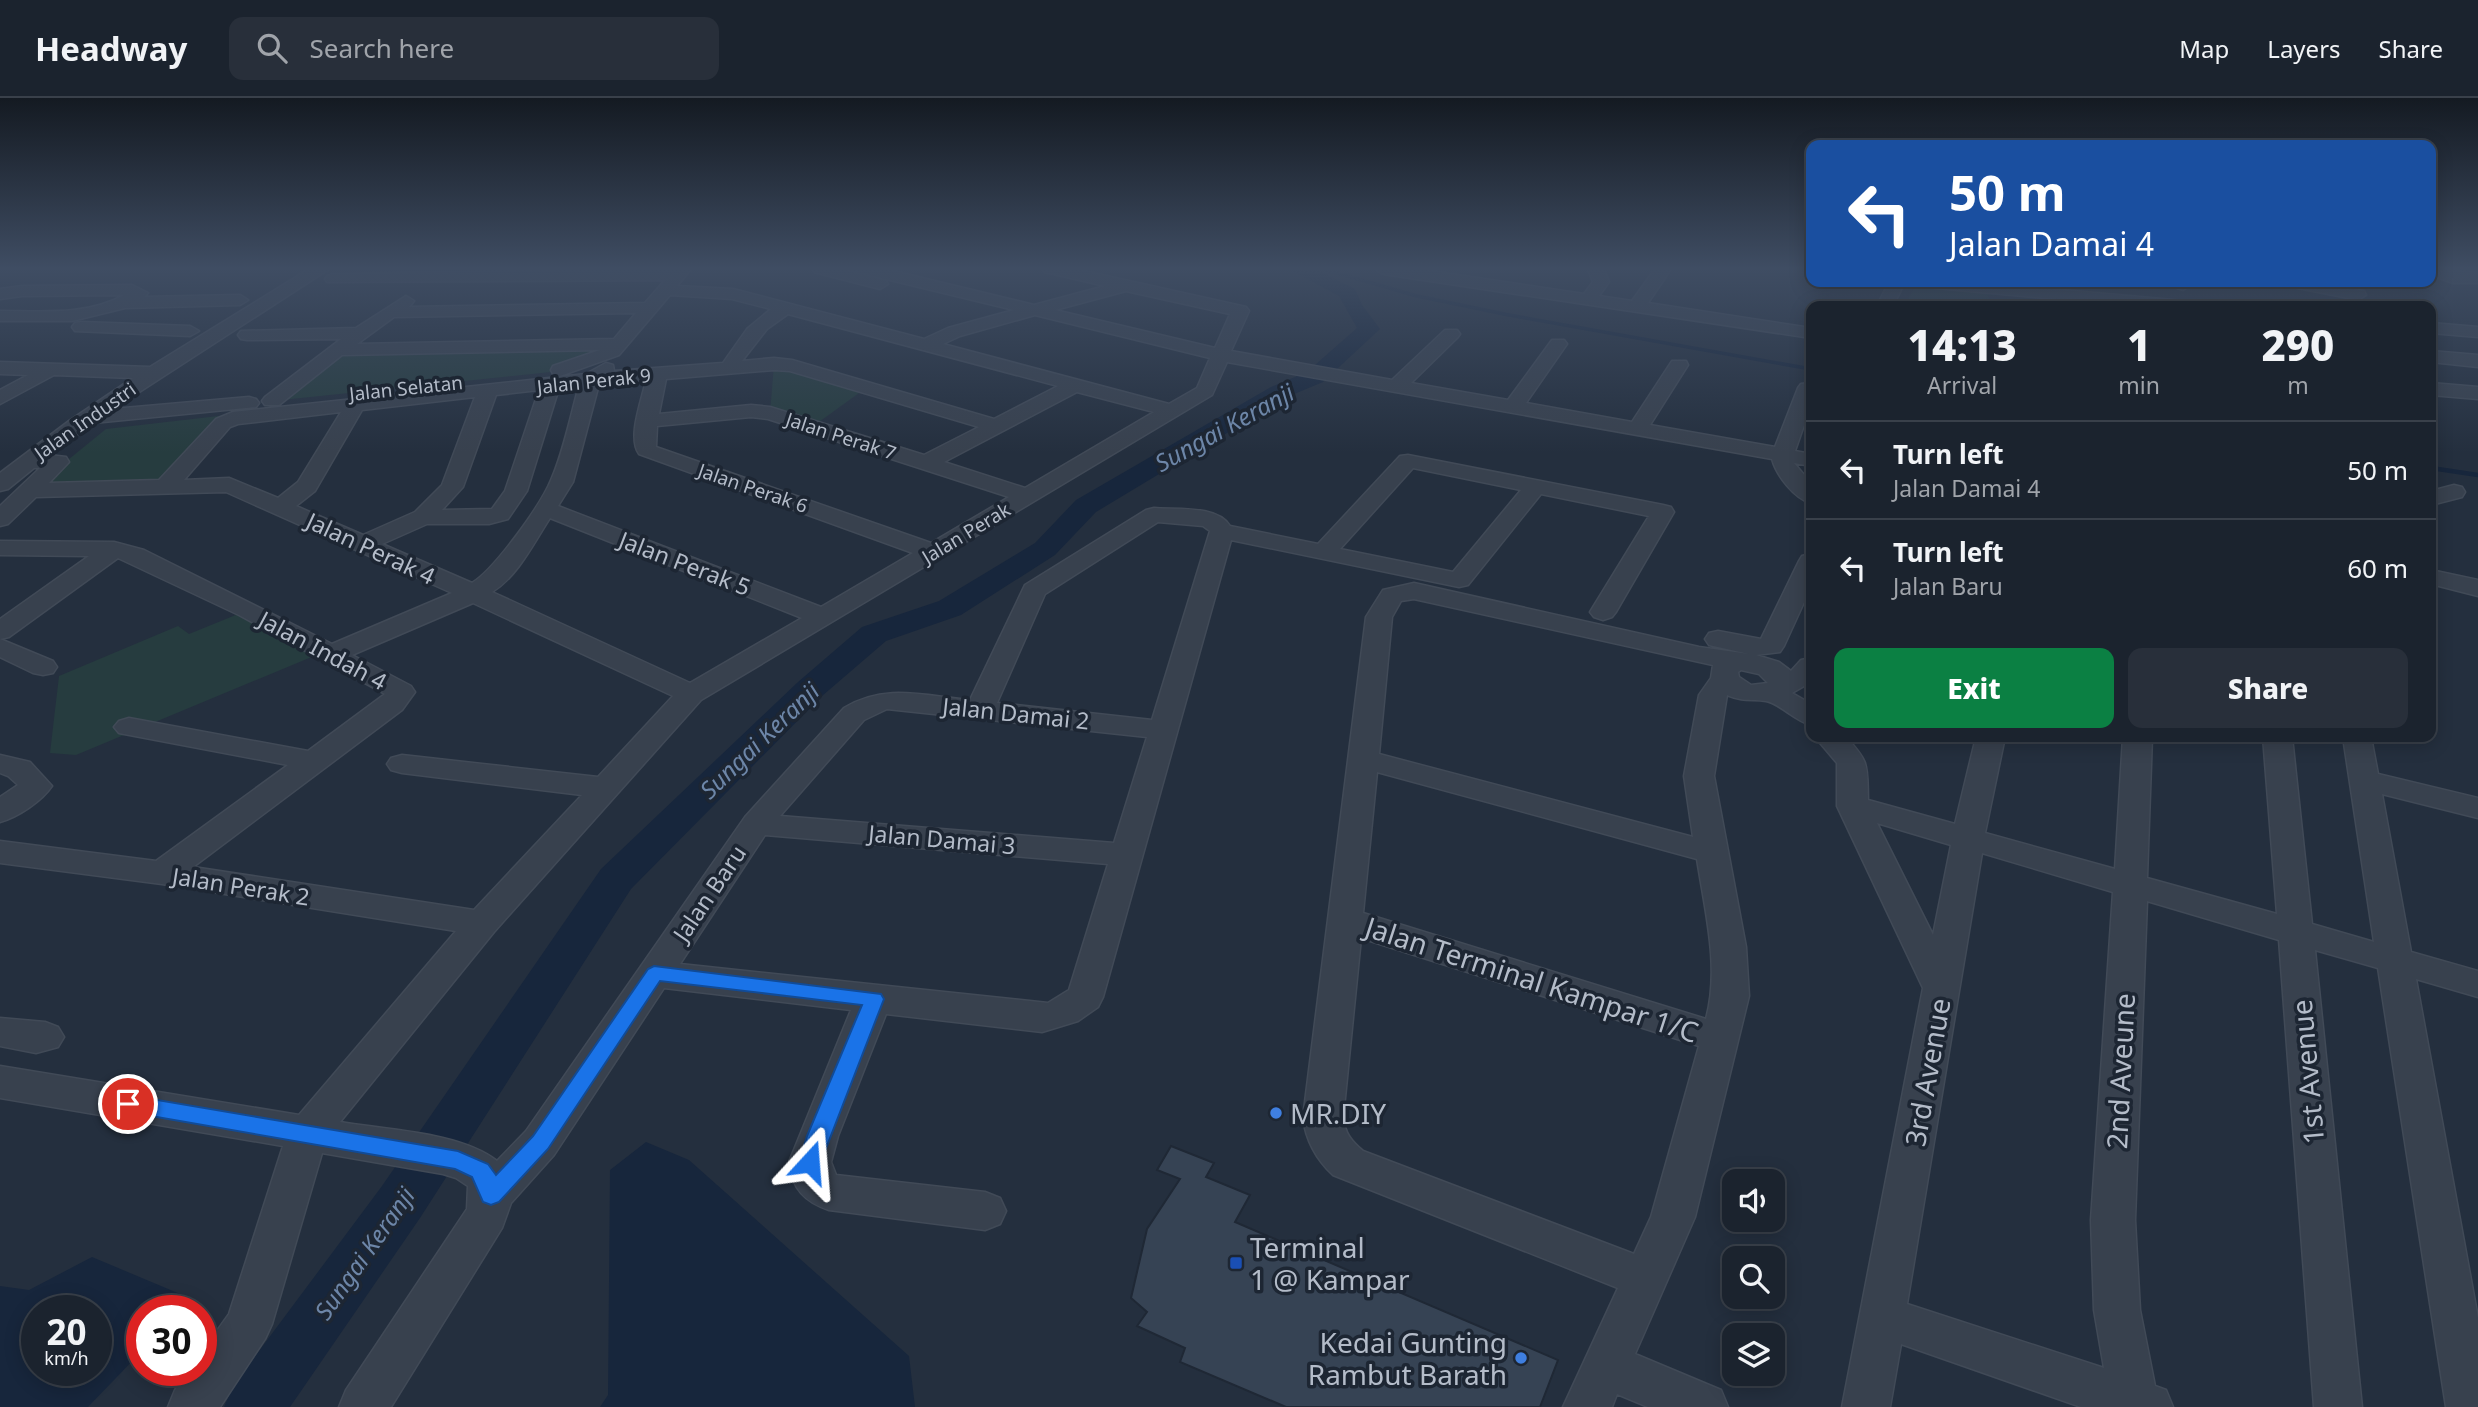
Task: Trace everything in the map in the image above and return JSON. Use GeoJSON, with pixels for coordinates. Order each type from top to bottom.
{"type":"FeatureCollection","features":[{"type":"Feature","properties":{"kind":"street"},"geometry":{"type":"LineString","coordinates":[[161,330],[190,331]]}},
{"type":"Feature","properties":{"kind":"street","name":"Jalan Industri"},"geometry":{"type":"LineString","coordinates":[[0,484],[29,459],[88,417],[225,330]]}},
{"type":"Feature","properties":{"kind":"street"},"geometry":{"type":"LineString","coordinates":[[214,356],[253,330]]}},
{"type":"Feature","properties":{"kind":"street"},"geometry":{"type":"LineString","coordinates":[[272,401],[364,330]]}},
{"type":"Feature","properties":{"kind":"street","name":"Jalan Selatan"},"geometry":{"type":"LineString","coordinates":[[88,417],[551,372],[613,351],[631,330]]}},
{"type":"Feature","properties":{"kind":"street"},"geometry":{"type":"LineString","coordinates":[[331,654],[472,594],[493,581],[546,509],[562,482],[590,379],[628,355],[647,330]]}},
{"type":"Feature","properties":{"kind":"street"},"geometry":{"type":"LineString","coordinates":[[729,366],[755,330]]}},
{"type":"Feature","properties":{"kind":"street"},"geometry":{"type":"LineString","coordinates":[[870,330],[1172,411]]}},
{"type":"Feature","properties":{"kind":"street"},"geometry":{"type":"LineString","coordinates":[[927,345],[961,330]]}},
{"type":"Feature","properties":{"kind":"street"},"geometry":{"type":"LineString","coordinates":[[1079,330],[1219,360],[1343,375],[1801,458]]}},
{"type":"Feature","properties":{"kind":"street"},"geometry":{"type":"LineString","coordinates":[[1107,330],[1219,360]]}},
{"type":"Feature","properties":{"kind":"street","name":"Jalan Perak"},"geometry":{"type":"LineString","coordinates":[[308,1133],[482,923],[691,694],[1205,391],[1232,330]]}},
{"type":"Feature","properties":{"kind":"street"},"geometry":{"type":"LineString","coordinates":[[2456,330],[2478,332]]}},
{"type":"Feature","properties":{"kind":"street"},"geometry":{"type":"LineString","coordinates":[[121,371],[190,331]]}},
{"type":"Feature","properties":{"kind":"street"},"geometry":{"type":"LineString","coordinates":[[247,335],[360,333]]}},
{"type":"Feature","properties":{"kind":"street"},"geometry":{"type":"LineString","coordinates":[[1398,385],[1451,334]]}},
{"type":"Feature","properties":{"kind":"street"},"geometry":{"type":"LineString","coordinates":[[340,349],[619,344]]}},
{"type":"Feature","properties":{"kind":"street"},"geometry":{"type":"LineString","coordinates":[[1513,407],[1558,344]]}},
{"type":"Feature","properties":{"kind":"street"},"geometry":{"type":"LineString","coordinates":[[2436,357],[2478,361]]}},
{"type":"Feature","properties":{"kind":"street"},"geometry":{"type":"LineString","coordinates":[[1637,430],[1679,365]]}},
{"type":"Feature","properties":{"kind":"street","name":"Jalan Perak 9"},"geometry":{"type":"LineString","coordinates":[[165,487],[226,420],[729,366],[792,366],[996,426]]}},
{"type":"Feature","properties":{"kind":"street"},"geometry":{"type":"LineString","coordinates":[[0,368],[154,373]]}},
{"type":"Feature","properties":{"kind":"street"},"geometry":{"type":"LineString","coordinates":[[0,398],[50,369]]}},
{"type":"Feature","properties":{"kind":"street","name":"Jalan Perak 6"},"geometry":{"type":"LineString","coordinates":[[657,374],[648,421],[646,450],[934,552]]}},
{"type":"Feature","properties":{"kind":"street"},"geometry":{"type":"LineString","coordinates":[[423,517],[489,517],[500,514],[516,491],[551,384]]}},
{"type":"Feature","properties":{"kind":"street"},"geometry":{"type":"LineString","coordinates":[[926,463],[1075,385]]}},
{"type":"Feature","properties":{"kind":"street"},"geometry":{"type":"LineString","coordinates":[[2436,389],[2478,393]]}},
{"type":"Feature","properties":{"kind":"street"},"geometry":{"type":"LineString","coordinates":[[128,414],[160,392]]}},
{"type":"Feature","properties":{"kind":"street"},"geometry":{"type":"LineString","coordinates":[[363,544],[423,517],[452,487],[487,392]]}},
{"type":"Feature","properties":{"kind":"street"},"geometry":{"type":"LineString","coordinates":[[282,506],[307,486],[354,407]]}},
{"type":"Feature","properties":{"kind":"street","name":"Jalan Perak 7"},"geometry":{"type":"LineString","coordinates":[[648,421],[751,411],[770,413],[1029,496]]}},
{"type":"Feature","properties":{"kind":"street"},"geometry":{"type":"LineString","coordinates":[[1806,419],[1801,458],[1785,469],[1806,491]]}},
{"type":"Feature","properties":{"kind":"street"},"geometry":{"type":"LineString","coordinates":[[0,458],[29,459]]}},
{"type":"Feature","properties":{"kind":"street","name":"Jalan Industri"},"geometry":{"type":"LineString","coordinates":[[0,519],[58,462],[29,459]]}},
{"type":"Feature","properties":{"kind":"street"},"geometry":{"type":"LineString","coordinates":[[1324,552],[1408,461],[1663,512],[1603,612]]}},
{"type":"Feature","properties":{"kind":"street","name":"Jalan Perak 4"},"geometry":{"type":"LineString","coordinates":[[31,490],[229,485],[282,506],[691,694]]}},
{"type":"Feature","properties":{"kind":"street"},"geometry":{"type":"LineString","coordinates":[[1459,580],[1536,486]]}},
{"type":"Feature","properties":{"kind":"street"},"geometry":{"type":"LineString","coordinates":[[2436,497],[2454,492]]}},
{"type":"Feature","properties":{"kind":"street","name":"Jalan Perak 5"},"geometry":{"type":"LineString","coordinates":[[546,509],[824,617]]}},
{"type":"Feature","properties":{"kind":"street"},"geometry":{"type":"LineString","coordinates":[[979,709],[1034,590],[1149,518],[1163,514],[1208,519],[1217,523],[1222,531],[1459,580],[1754,647],[1753,675]]}},
{"type":"Feature","properties":{"kind":"street"},"geometry":{"type":"LineString","coordinates":[[654,974],[1042,1018],[1054,1017],[1072,1008],[1085,997],[1222,531]]}},
{"type":"Feature","properties":{"kind":"street","name":"Jalan Indah 4"},"geometry":{"type":"LineString","coordinates":[[0,548],[114,549],[135,555],[248,610],[401,692],[392,704],[162,873]]}},
{"type":"Feature","properties":{"kind":"street"},"geometry":{"type":"LineString","coordinates":[[0,631],[114,549]]}},
{"type":"Feature","properties":{"kind":"street"},"geometry":{"type":"LineString","coordinates":[[1704,1407],[1596,1386],[1673,1217],[1731,996],[1728,947],[1699,776],[1711,716],[1753,675],[1806,576]]}},
{"type":"Feature","properties":{"kind":"street"},"geometry":{"type":"LineString","coordinates":[[2436,578],[2477,588]]}},
{"type":"Feature","properties":{"kind":"street"},"geometry":{"type":"LineString","coordinates":[[1646,1279],[1348,1163],[1333,1151],[1325,1135],[1323,1118],[1379,617],[1385,603],[1399,592],[1426,593],[1670,649],[1753,675],[1806,712]]}},
{"type":"Feature","properties":{"kind":"street"},"geometry":{"type":"LineString","coordinates":[[0,646],[43,667]]}},
{"type":"Feature","properties":{"kind":"street"},"geometry":{"type":"LineString","coordinates":[[1753,675],[1806,658]]}},
{"type":"Feature","properties":{"kind":"street"},"geometry":{"type":"LineString","coordinates":[[1753,675],[1806,674]]}},
{"type":"Feature","properties":{"kind":"street","name":"Jalan Damai 2"},"geometry":{"type":"LineString","coordinates":[[869,705],[887,700],[1164,730]]}},
{"type":"Feature","properties":{"kind":"street","name":"Jalan Baru"},"geometry":{"type":"LineString","coordinates":[[363,1407],[487,1215],[491,1195],[540,1143],[757,824],[811,759],[854,714],[869,705]]}},
{"type":"Feature","properties":{"kind":"street"},"geometry":{"type":"LineString","coordinates":[[129,727],[313,761]]}},
{"type":"Feature","properties":{"kind":"street","name":"3rd Avenue"},"geometry":{"type":"LineString","coordinates":[[1866,1407],[1968,838],[1990,742]]}},
{"type":"Feature","properties":{"kind":"street","name":"2nd Aveune"},"geometry":{"type":"LineString","coordinates":[[2138,742],[2113,1220],[2117,1310],[2139,1406]]}},
{"type":"Feature","properties":{"kind":"street","name":"1st Avenue"},"geometry":{"type":"LineString","coordinates":[[2278,742],[2293,930],[2338,1407]]}},
{"type":"Feature","properties":{"kind":"street"},"geometry":{"type":"LineString","coordinates":[[2358,742],[2470,1407]]}},
{"type":"Feature","properties":{"kind":"street"},"geometry":{"type":"LineString","coordinates":[[1855,749],[1853,806],[1941,988]]}},
{"type":"Feature","properties":{"kind":"street"},"geometry":{"type":"LineString","coordinates":[[1363,759],[1714,853]]}},
{"type":"Feature","properties":{"kind":"street"},"geometry":{"type":"LineString","coordinates":[[0,764],[19,769],[37,786],[0,812]]}},
{"type":"Feature","properties":{"kind":"street"},"geometry":{"type":"LineString","coordinates":[[402,764],[606,788]]}},
{"type":"Feature","properties":{"kind":"street"},"geometry":{"type":"LineString","coordinates":[[2364,780],[2478,808]]}},
{"type":"Feature","properties":{"kind":"street"},"geometry":{"type":"LineString","coordinates":[[1853,806],[2478,984]]}},
{"type":"Feature","properties":{"kind":"street","name":"Jalan Damai 3"},"geometry":{"type":"LineString","coordinates":[[757,824],[1127,855]]}},
{"type":"Feature","properties":{"kind":"street","name":"Jalan Perak 2"},"geometry":{"type":"LineString","coordinates":[[0,852],[162,873],[482,923]]}},
{"type":"Feature","properties":{"kind":"street","name":"Jalan Terminal Kampar 1/C"},"geometry":{"type":"LineString","coordinates":[[1345,920],[1719,1038]]}},
{"type":"Feature","properties":{"kind":"street"},"geometry":{"type":"LineString","coordinates":[[874,999],[818,1136],[810,1162],[811,1172],[821,1188],[830,1192],[985,1211]]}},
{"type":"Feature","properties":{"kind":"street"},"geometry":{"type":"LineString","coordinates":[[0,1032],[46,1037]]}},
{"type":"Feature","properties":{"kind":"street"},"geometry":{"type":"LineString","coordinates":[[0,1082],[458,1161],[480,1171],[486,1179],[491,1195]]}},
{"type":"Feature","properties":{"kind":"street"},"geometry":{"type":"LineString","coordinates":[[192,1407],[249,1324],[308,1133]]}},
{"type":"Feature","properties":{"kind":"street"},"geometry":{"type":"LineString","coordinates":[[1883,1317],[2139,1406]]}},
{"type":"Feature","properties":{"kind":"green space"},"geometry":{"type":"Polygon","coordinates":[[[619,344],[587,362],[551,372],[272,401],[340,350],[619,344]]]}},
{"type":"Feature","properties":{"kind":"green space"},"geometry":{"type":"Polygon","coordinates":[[[774,364],[866,388],[812,427],[770,413],[774,364]]]}},
{"type":"Feature","properties":{"kind":"green space"},"geometry":{"type":"Polygon","coordinates":[[[227,415],[165,487],[31,490],[106,429],[227,415]]]}},
{"type":"Feature","properties":{"kind":"green space"},"geometry":{"type":"Polygon","coordinates":[[[248,610],[326,651],[76,755],[50,753],[59,676],[178,626],[189,634],[248,610]]]}},
{"type":"Feature","properties":{"kind":"water"},"geometry":{"type":"Polygon","coordinates":[[[646,1142],[689,1160],[909,1356],[915,1407],[600,1407],[608,1395],[610,1170],[646,1142]]]}},
{"type":"Feature","properties":{"kind":"water"},"geometry":{"type":"Polygon","coordinates":[[[92,1257],[182,1295],[126,1295],[126,1368],[112,1382],[112,1295],[21,1295],[21,1386],[108,1386],[88,1407],[0,1407],[0,1286],[29,1290],[92,1257]]]}},
{"type":"Feature","properties":{"kind":"building","name":"Terminal 1 @ Kampar"},"geometry":{"type":"Polygon","coordinates":[[[1171,1146],[1214,1163],[1206,1177],[1250,1195],[1235,1222],[1558,1360],[1540,1407],[1286,1407],[1180,1362],[1185,1348],[1137,1326],[1147,1312],[1131,1298],[1147,1229],[1180,1179],[1157,1170],[1171,1146]]]}},
{"type":"Feature","properties":{"kind":"waterway","name":"Sungai Keranji"},"geometry":{"type":"LineString","coordinates":[[254,1407],[401,1202],[616,879],[810,689],[874,634],[950,608],[1045,549],[1086,506],[1279,392],[1315,377],[1368,330]]}},
{"type":"Feature","properties":{"kind":"waterway"},"geometry":{"type":"LineString","coordinates":[[1593,330],[1806,368]]}},
{"type":"Feature","properties":{"kind":"waterway"},"geometry":{"type":"LineString","coordinates":[[2436,469],[2478,475]]}},
{"type":"Feature","properties":{"kind":"place","name":"MR.DIY"},"geometry":{"type":"Point","coordinates":[1276,1113]}},
{"type":"Feature","properties":{"kind":"place","name":"Terminal 1 @ Kampar"},"geometry":{"type":"Point","coordinates":[1236,1263]}},
{"type":"Feature","properties":{"kind":"place","name":"Kedai Gunting Rambut Barath"},"geometry":{"type":"Point","coordinates":[1521,1358]}},
{"type":"Feature","properties":{"kind":"route"},"geometry":{"type":"LineString","coordinates":[[128,1104],[458,1161],[480,1171],[486,1179],[491,1195],[540,1143],[654,974],[874,999],[810,1162]]}}]}
